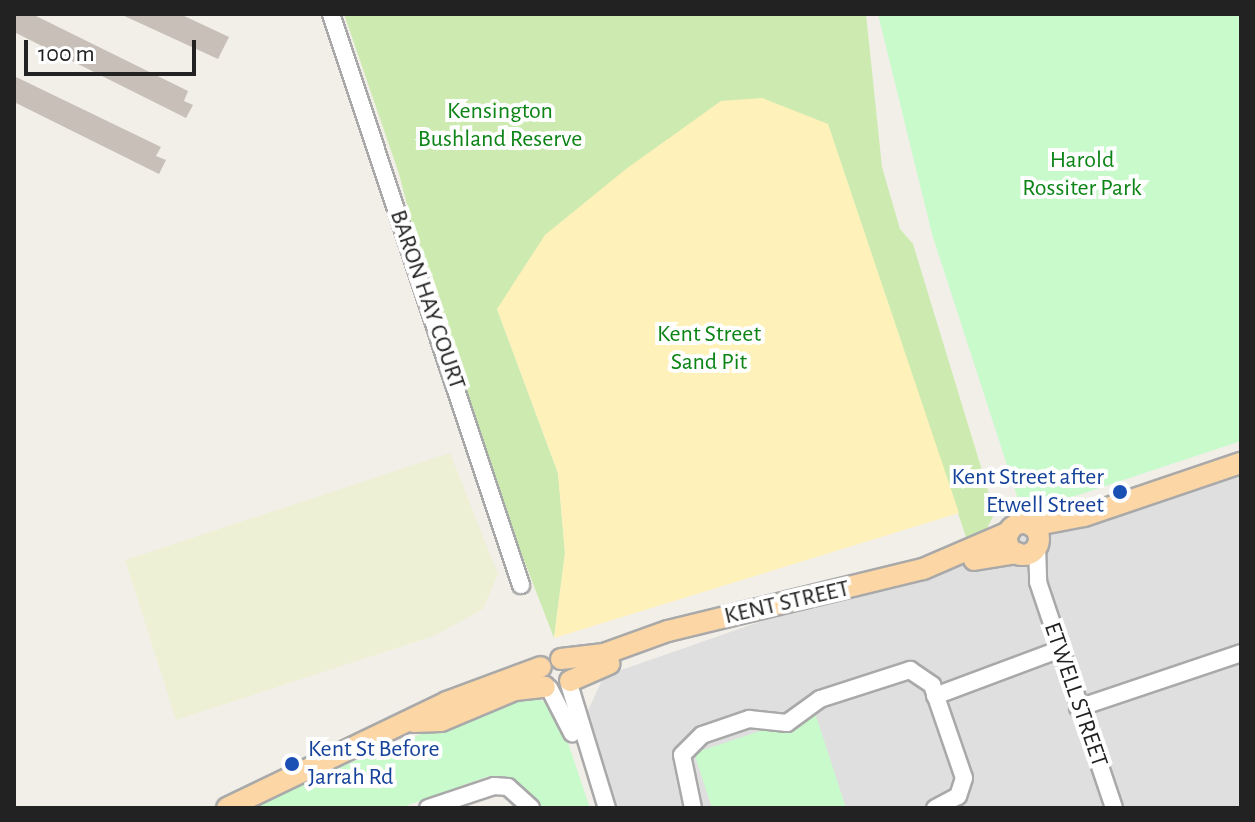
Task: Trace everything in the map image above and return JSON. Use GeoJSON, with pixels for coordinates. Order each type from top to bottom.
{"type":"FeatureCollection","features":[{"type":"Feature","properties":{"kind":"main road","name":"KENT STREET"},"geometry":{"type":"LineString","coordinates":[[227,808],[409,723],[673,643],[1029,545],[1068,521],[1241,463]]}},
{"type":"Feature","properties":{"kind":"main road","name":"KENT STREET"},"geometry":{"type":"LineString","coordinates":[[555,681],[561,659],[604,654],[668,631],[923,569],[1009,532],[1009,545],[1029,545]]}},
{"type":"Feature","properties":{"kind":"street","name":"BARON HAY COURT"},"geometry":{"type":"LineString","coordinates":[[331,14],[521,585]]}},
{"type":"Feature","properties":{"kind":"street","name":"ETWELL STREET"},"geometry":{"type":"LineString","coordinates":[[1029,545],[1058,650],[1114,808]]}},
{"type":"Feature","properties":{"kind":"street"},"geometry":{"type":"LineString","coordinates":[[935,696],[1058,650]]}},
{"type":"Feature","properties":{"kind":"street"},"geometry":{"type":"LineString","coordinates":[[1078,708],[1241,653]]}},
{"type":"Feature","properties":{"kind":"street"},"geometry":{"type":"LineString","coordinates":[[693,808],[682,755],[702,735],[749,719],[787,723],[820,699],[902,671],[923,674],[935,696],[964,778],[958,796],[935,808]]}},
{"type":"Feature","properties":{"kind":"street"},"geometry":{"type":"LineString","coordinates":[[555,681],[598,808]]}},
{"type":"Feature","properties":{"kind":"street"},"geometry":{"type":"LineString","coordinates":[[555,681],[607,808]]}},
{"type":"Feature","properties":{"kind":"street"},"geometry":{"type":"LineString","coordinates":[[428,808],[494,786],[508,787],[531,808]]}},
{"type":"Feature","properties":{"kind":"shaded area"},"geometry":{"type":"Polygon","coordinates":[[[1241,454],[1241,808],[614,808],[584,719],[604,676],[1241,454]]]}},
{"type":"Feature","properties":{"kind":"green space","name":"Kensington Bushland Reserve"},"geometry":{"type":"Polygon","coordinates":[[[344,14],[866,14],[882,167],[900,229],[913,244],[995,513],[986,530],[966,537],[828,125],[497,309],[558,473],[565,553],[554,638],[451,371],[399,174],[344,14]]]}},
{"type":"Feature","properties":{"kind":"green space","name":"Harold Rossiter Park"},"geometry":{"type":"Polygon","coordinates":[[[878,14],[1241,14],[1241,441],[1042,507],[1018,499],[932,234],[878,14]]]}},
{"type":"Feature","properties":{"kind":"green space"},"geometry":{"type":"Polygon","coordinates":[[[450,453],[498,574],[483,609],[434,636],[176,720],[125,560],[450,453]]]}},
{"type":"Feature","properties":{"kind":"green space"},"geometry":{"type":"Polygon","coordinates":[[[531,696],[556,707],[590,808],[541,808],[514,780],[489,776],[400,808],[250,808],[395,743],[531,696]]]}},
{"type":"Feature","properties":{"kind":"green space"},"geometry":{"type":"Polygon","coordinates":[[[815,713],[846,808],[712,808],[694,753],[815,713]]]}},
{"type":"Feature","properties":{"kind":"sand","name":"Kent Street Sand Pit"},"geometry":{"type":"Polygon","coordinates":[[[762,98],[828,124],[959,513],[554,638],[565,553],[558,473],[497,309],[545,235],[626,169],[721,101],[762,98]]]}},
{"type":"Feature","properties":{"kind":"building"},"geometry":{"type":"Polygon","coordinates":[[[14,14],[32,14],[188,91],[184,101],[193,105],[186,118],[14,32],[14,14]]]}},
{"type":"Feature","properties":{"kind":"building"},"geometry":{"type":"Polygon","coordinates":[[[120,14],[180,14],[229,37],[218,59],[120,14]]]}},
{"type":"Feature","properties":{"kind":"building"},"geometry":{"type":"Polygon","coordinates":[[[14,76],[161,147],[156,156],[166,160],[159,174],[14,102],[14,76]]]}},
{"type":"Feature","properties":{"kind":"place","name":"Kent Street after Etwell Street"},"geometry":{"type":"Point","coordinates":[1120,492]}},
{"type":"Feature","properties":{"kind":"place","name":"Kent St Before Jarrah Rd"},"geometry":{"type":"Point","coordinates":[292,764]}}]}
